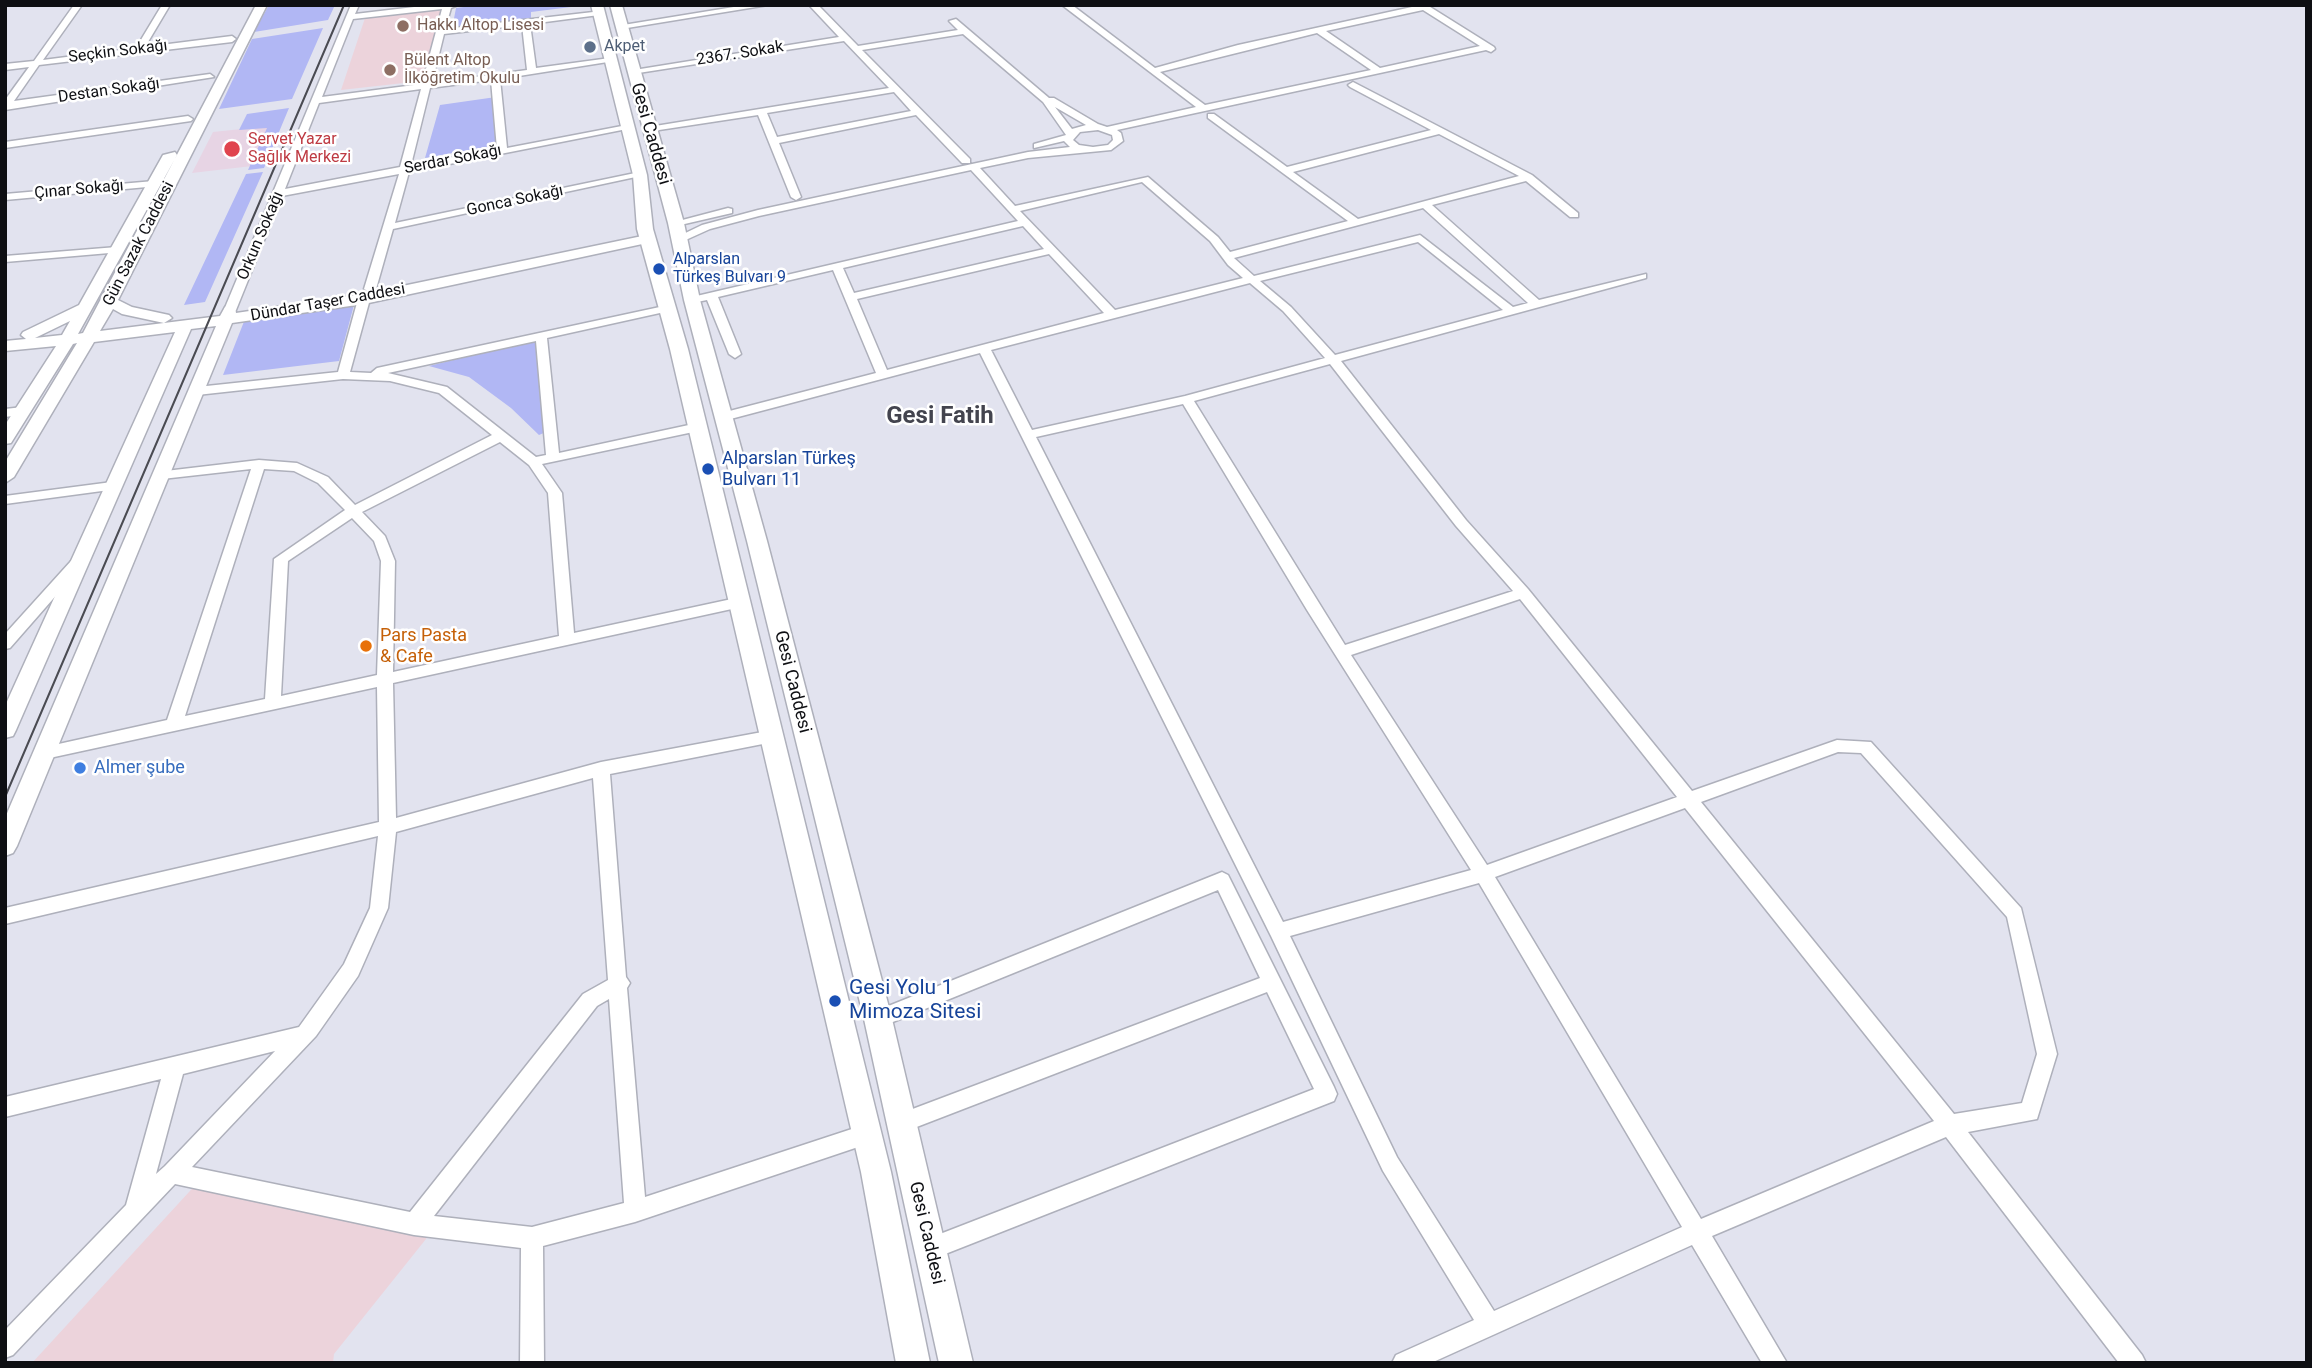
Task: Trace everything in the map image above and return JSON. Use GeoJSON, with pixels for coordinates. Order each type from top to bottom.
{"type":"FeatureCollection","features":[{"type":"Feature","properties":{"kind":"main road","name":"Gesi Caddesi"},"geometry":{"type":"LineString","coordinates":[[616,5],[678,232],[690,301],[723,417],[878,1019],[956,1363]]}},
{"type":"Feature","properties":{"kind":"main road","name":"Gesi Caddesi"},"geometry":{"type":"LineString","coordinates":[[598,9],[640,176],[646,234],[690,301],[698,427],[866,1134],[913,1363]]}},
{"type":"Feature","properties":{"kind":"main road"},"geometry":{"type":"LineString","coordinates":[[646,234],[664,240],[678,232]]}},
{"type":"Feature","properties":{"kind":"street"},"geometry":{"type":"LineString","coordinates":[[6,106],[78,5]]}},
{"type":"Feature","properties":{"kind":"street"},"geometry":{"type":"LineString","coordinates":[[140,49],[166,5]]}},
{"type":"Feature","properties":{"kind":"street","name":"Gün Sazak Caddesi"},"geometry":{"type":"LineString","coordinates":[[5,439],[85,308],[251,5]]}},
{"type":"Feature","properties":{"kind":"street","name":"Gün Sazak Caddesi"},"geometry":{"type":"LineString","coordinates":[[5,477],[110,301],[262,5]]}},
{"type":"Feature","properties":{"kind":"street","name":"Orkun Sokağı"},"geometry":{"type":"LineString","coordinates":[[228,315],[355,5]]}},
{"type":"Feature","properties":{"kind":"street"},"geometry":{"type":"LineString","coordinates":[[350,17],[454,5]]}},
{"type":"Feature","properties":{"kind":"street"},"geometry":{"type":"LineString","coordinates":[[621,26],[764,5]]}},
{"type":"Feature","properties":{"kind":"street"},"geometry":{"type":"LineString","coordinates":[[813,5],[1014,209],[1112,314]]}},
{"type":"Feature","properties":{"kind":"street"},"geometry":{"type":"LineString","coordinates":[[1066,5],[1284,171],[1357,223]]}},
{"type":"Feature","properties":{"kind":"street"},"geometry":{"type":"LineString","coordinates":[[343,375],[389,227],[447,6]]}},
{"type":"Feature","properties":{"kind":"street"},"geometry":{"type":"LineString","coordinates":[[1034,89],[1094,127],[1109,129],[1353,85],[1495,51],[1424,8],[1225,51],[1153,71]]}},
{"type":"Feature","properties":{"kind":"street"},"geometry":{"type":"LineString","coordinates":[[441,32],[526,22],[598,9]]}},
{"type":"Feature","properties":{"kind":"street"},"geometry":{"type":"LineString","coordinates":[[953,21],[1052,105],[1072,145],[1081,149]]}},
{"type":"Feature","properties":{"kind":"street"},"geometry":{"type":"LineString","coordinates":[[526,22],[532,72]]}},
{"type":"Feature","properties":{"kind":"street"},"geometry":{"type":"LineString","coordinates":[[1320,31],[1380,72]]}},
{"type":"Feature","properties":{"kind":"street"},"geometry":{"type":"LineString","coordinates":[[858,48],[965,32]]}},
{"type":"Feature","properties":{"kind":"street","name":"2367. Sokak"},"geometry":{"type":"LineString","coordinates":[[632,71],[848,38]]}},
{"type":"Feature","properties":{"kind":"street","name":"Seçkin Sokağı"},"geometry":{"type":"LineString","coordinates":[[5,67],[232,39]]}},
{"type":"Feature","properties":{"kind":"street"},"geometry":{"type":"LineString","coordinates":[[678,232],[796,197],[969,164],[1081,149],[1106,149],[1119,138],[1208,113],[1488,47]]}},
{"type":"Feature","properties":{"kind":"street"},"geometry":{"type":"LineString","coordinates":[[316,101],[610,61]]}},
{"type":"Feature","properties":{"kind":"street","name":"Destan Sokağı"},"geometry":{"type":"LineString","coordinates":[[6,106],[210,77]]}},
{"type":"Feature","properties":{"kind":"street"},"geometry":{"type":"LineString","coordinates":[[495,77],[502,151]]}},
{"type":"Feature","properties":{"kind":"street"},"geometry":{"type":"LineString","coordinates":[[1353,85],[1528,177],[1574,215]]}},
{"type":"Feature","properties":{"kind":"street"},"geometry":{"type":"LineString","coordinates":[[649,131],[897,89]]}},
{"type":"Feature","properties":{"kind":"street"},"geometry":{"type":"LineString","coordinates":[[762,112],[796,197]]}},
{"type":"Feature","properties":{"kind":"street"},"geometry":{"type":"LineString","coordinates":[[774,141],[919,112]]}},
{"type":"Feature","properties":{"kind":"street"},"geometry":{"type":"LineString","coordinates":[[5,145],[188,119]]}},
{"type":"Feature","properties":{"kind":"street"},"geometry":{"type":"LineString","coordinates":[[678,232],[969,164],[1094,127]]}},
{"type":"Feature","properties":{"kind":"street","name":"Serdar Sokağı"},"geometry":{"type":"LineString","coordinates":[[279,193],[627,128]]}},
{"type":"Feature","properties":{"kind":"street"},"geometry":{"type":"LineString","coordinates":[[1109,129],[1119,138]]}},
{"type":"Feature","properties":{"kind":"street"},"geometry":{"type":"LineString","coordinates":[[1284,171],[1439,131]]}},
{"type":"Feature","properties":{"kind":"street","name":"Gonca Sokağı"},"geometry":{"type":"LineString","coordinates":[[389,227],[640,176]]}},
{"type":"Feature","properties":{"kind":"street"},"geometry":{"type":"LineString","coordinates":[[1228,256],[1528,177]]}},
{"type":"Feature","properties":{"kind":"street"},"geometry":{"type":"LineString","coordinates":[[1014,209],[1144,179],[1214,239],[1232,264],[1287,309],[1332,359],[1461,523],[1523,593],[1950,1125],[2134,1363]]}},
{"type":"Feature","properties":{"kind":"street","name":"Çınar Sokağı"},"geometry":{"type":"LineString","coordinates":[[5,197],[154,184]]}},
{"type":"Feature","properties":{"kind":"street"},"geometry":{"type":"LineString","coordinates":[[1426,205],[1536,304]]}},
{"type":"Feature","properties":{"kind":"street"},"geometry":{"type":"LineString","coordinates":[[363,375],[1026,222]]}},
{"type":"Feature","properties":{"kind":"street","name":"Dündar Taşer Caddesi"},"geometry":{"type":"LineString","coordinates":[[92,332],[140,332],[185,326],[228,315],[367,294],[646,234]]}},
{"type":"Feature","properties":{"kind":"street"},"geometry":{"type":"LineString","coordinates":[[723,417],[1112,314],[1420,238],[1511,311]]}},
{"type":"Feature","properties":{"kind":"street"},"geometry":{"type":"LineString","coordinates":[[5,259],[117,250]]}},
{"type":"Feature","properties":{"kind":"street"},"geometry":{"type":"LineString","coordinates":[[850,297],[1052,250]]}},
{"type":"Feature","properties":{"kind":"street"},"geometry":{"type":"LineString","coordinates":[[836,266],[883,375]]}},
{"type":"Feature","properties":{"kind":"street"},"geometry":{"type":"LineString","coordinates":[[1028,435],[1187,399],[1643,276]]}},
{"type":"Feature","properties":{"kind":"street"},"geometry":{"type":"LineString","coordinates":[[110,301],[127,311],[164,318]]}},
{"type":"Feature","properties":{"kind":"street"},"geometry":{"type":"LineString","coordinates":[[690,301],[735,354]]}},
{"type":"Feature","properties":{"kind":"street"},"geometry":{"type":"LineString","coordinates":[[19,342],[85,308]]}},
{"type":"Feature","properties":{"kind":"street"},"geometry":{"type":"LineString","coordinates":[[5,846],[228,315]]}},
{"type":"Feature","properties":{"kind":"street","name":"Dündar Taşer Caddesi"},"geometry":{"type":"LineString","coordinates":[[5,337],[19,342],[164,318],[228,315]]}},
{"type":"Feature","properties":{"kind":"street"},"geometry":{"type":"LineString","coordinates":[[5,730],[185,326]]}},
{"type":"Feature","properties":{"kind":"street"},"geometry":{"type":"LineString","coordinates":[[74,363],[104,345],[140,332]]}},
{"type":"Feature","properties":{"kind":"street"},"geometry":{"type":"LineString","coordinates":[[541,336],[553,458]]}},
{"type":"Feature","properties":{"kind":"street"},"geometry":{"type":"LineString","coordinates":[[19,342],[42,352],[51,365]]}},
{"type":"Feature","properties":{"kind":"street"},"geometry":{"type":"LineString","coordinates":[[984,348],[1279,930],[1390,1164],[1489,1323]]}},
{"type":"Feature","properties":{"kind":"street"},"geometry":{"type":"LineString","coordinates":[[197,391],[343,375],[399,379],[443,390],[534,462],[555,493],[568,640]]}},
{"type":"Feature","properties":{"kind":"street"},"geometry":{"type":"LineString","coordinates":[[1187,399],[1342,652],[1483,874],[1775,1363]]}},
{"type":"Feature","properties":{"kind":"street"},"geometry":{"type":"LineString","coordinates":[[5,413],[23,411]]}},
{"type":"Feature","properties":{"kind":"street"},"geometry":{"type":"LineString","coordinates":[[534,462],[698,427]]}},
{"type":"Feature","properties":{"kind":"street"},"geometry":{"type":"LineString","coordinates":[[273,704],[281,559],[355,510],[501,436]]}},
{"type":"Feature","properties":{"kind":"street"},"geometry":{"type":"LineString","coordinates":[[5,1347],[304,1035],[339,991],[379,908],[388,827],[385,679],[388,561],[380,539],[355,510],[307,471],[287,465],[259,464],[162,475]]}},
{"type":"Feature","properties":{"kind":"street"},"geometry":{"type":"LineString","coordinates":[[174,725],[259,464]]}},
{"type":"Feature","properties":{"kind":"street"},"geometry":{"type":"LineString","coordinates":[[5,500],[112,486]]}},
{"type":"Feature","properties":{"kind":"street"},"geometry":{"type":"LineString","coordinates":[[5,644],[79,561]]}},
{"type":"Feature","properties":{"kind":"street"},"geometry":{"type":"LineString","coordinates":[[1342,652],[1523,593]]}},
{"type":"Feature","properties":{"kind":"street"},"geometry":{"type":"LineString","coordinates":[[45,753],[741,602]]}},
{"type":"Feature","properties":{"kind":"street"},"geometry":{"type":"LineString","coordinates":[[5,916],[388,827],[601,769],[773,736]]}},
{"type":"Feature","properties":{"kind":"street"},"geometry":{"type":"LineString","coordinates":[[1279,930],[1483,874],[1687,798],[1837,746],[1865,747],[2015,914],[2047,1054],[2030,1112],[1950,1125],[1698,1231],[1404,1363]]}},
{"type":"Feature","properties":{"kind":"street"},"geometry":{"type":"LineString","coordinates":[[601,769],[620,983],[635,1211]]}},
{"type":"Feature","properties":{"kind":"street"},"geometry":{"type":"LineString","coordinates":[[878,1019],[1222,880],[1327,1094],[930,1248]]}},
{"type":"Feature","properties":{"kind":"street"},"geometry":{"type":"LineString","coordinates":[[901,1123],[1272,982]]}},
{"type":"Feature","properties":{"kind":"street"},"geometry":{"type":"LineString","coordinates":[[414,1224],[590,1000],[620,983]]}},
{"type":"Feature","properties":{"kind":"street"},"geometry":{"type":"LineString","coordinates":[[5,1107],[304,1035]]}},
{"type":"Feature","properties":{"kind":"street"},"geometry":{"type":"LineString","coordinates":[[135,1211],[174,1066]]}},
{"type":"Feature","properties":{"kind":"street"},"geometry":{"type":"LineString","coordinates":[[172,1172],[414,1224],[532,1238],[635,1211],[866,1134]]}},
{"type":"Feature","properties":{"kind":"street"},"geometry":{"type":"LineString","coordinates":[[532,1238],[532,1363]]}},
{"type":"Feature","properties":{"kind":"shaded area"},"geometry":{"type":"Polygon","coordinates":[[[269,5],[335,5],[328,20],[254,32],[269,5]]]}},
{"type":"Feature","properties":{"kind":"shaded area"},"geometry":{"type":"Polygon","coordinates":[[[479,5],[587,5],[531,12],[531,20],[452,29],[456,8],[479,5]]]}},
{"type":"Feature","properties":{"kind":"shaded area"},"geometry":{"type":"Polygon","coordinates":[[[448,9],[431,80],[341,90],[365,18],[448,9]]]}},
{"type":"Feature","properties":{"kind":"shaded area"},"geometry":{"type":"Polygon","coordinates":[[[323,28],[292,99],[219,109],[252,39],[323,28]]]}},
{"type":"Feature","properties":{"kind":"shaded area"},"geometry":{"type":"Polygon","coordinates":[[[496,97],[502,144],[425,158],[440,105],[496,97]]]}},
{"type":"Feature","properties":{"kind":"shaded area"},"geometry":{"type":"Polygon","coordinates":[[[289,108],[264,168],[248,170],[267,128],[239,130],[247,114],[289,108]]]}},
{"type":"Feature","properties":{"kind":"shaded area","name":"Servet Yazar Sağlık Merkezi"},"geometry":{"type":"Polygon","coordinates":[[[270,126],[252,166],[192,173],[213,132],[270,126]]]}},
{"type":"Feature","properties":{"kind":"shaded area"},"geometry":{"type":"Polygon","coordinates":[[[263,172],[205,302],[184,305],[246,174],[263,172]]]}},
{"type":"Feature","properties":{"kind":"shaded area"},"geometry":{"type":"Polygon","coordinates":[[[354,305],[339,361],[223,375],[245,319],[354,305]]]}},
{"type":"Feature","properties":{"kind":"shaded area"},"geometry":{"type":"Polygon","coordinates":[[[541,338],[546,432],[539,435],[511,408],[469,377],[429,366],[541,338]]]}},
{"type":"Feature","properties":{"kind":"shaded area"},"geometry":{"type":"Polygon","coordinates":[[[200,1180],[430,1234],[334,1354],[333,1363],[32,1363],[200,1180]]]}},
{"type":"Feature","properties":{"kind":"tram line"},"geometry":{"type":"LineString","coordinates":[[5,797],[344,5]]}},
{"type":"Feature","properties":{"kind":"place","name":"Hakkı Altop Lisesi"},"geometry":{"type":"Point","coordinates":[403,26]}},
{"type":"Feature","properties":{"kind":"place","name":"Akpet"},"geometry":{"type":"Point","coordinates":[590,47]}},
{"type":"Feature","properties":{"kind":"place","name":"Bülent Altop İlköğretim Okulu"},"geometry":{"type":"Point","coordinates":[390,70]}},
{"type":"Feature","properties":{"kind":"place","name":"Servet Yazar Sağlık Merkezi"},"geometry":{"type":"Point","coordinates":[232,149]}},
{"type":"Feature","properties":{"kind":"place","name":"Alparslan Türkeş Bulvarı 9"},"geometry":{"type":"Point","coordinates":[659,269]}},
{"type":"Feature","properties":{"kind":"place","name":"Alparslan Türkeş Bulvarı 11"},"geometry":{"type":"Point","coordinates":[708,469]}},
{"type":"Feature","properties":{"kind":"place","name":"Pars Pasta & Cafe"},"geometry":{"type":"Point","coordinates":[366,646]}},
{"type":"Feature","properties":{"kind":"place","name":"Almer şube"},"geometry":{"type":"Point","coordinates":[80,768]}},
{"type":"Feature","properties":{"kind":"place","name":"Gesi Yolu 1 Mimoza Sitesi"},"geometry":{"type":"Point","coordinates":[835,1001]}},
{"type":"Feature","properties":{"kind":"district","name":"Gesi Fatih"},"geometry":{"type":"Point","coordinates":[940,417]}}]}
